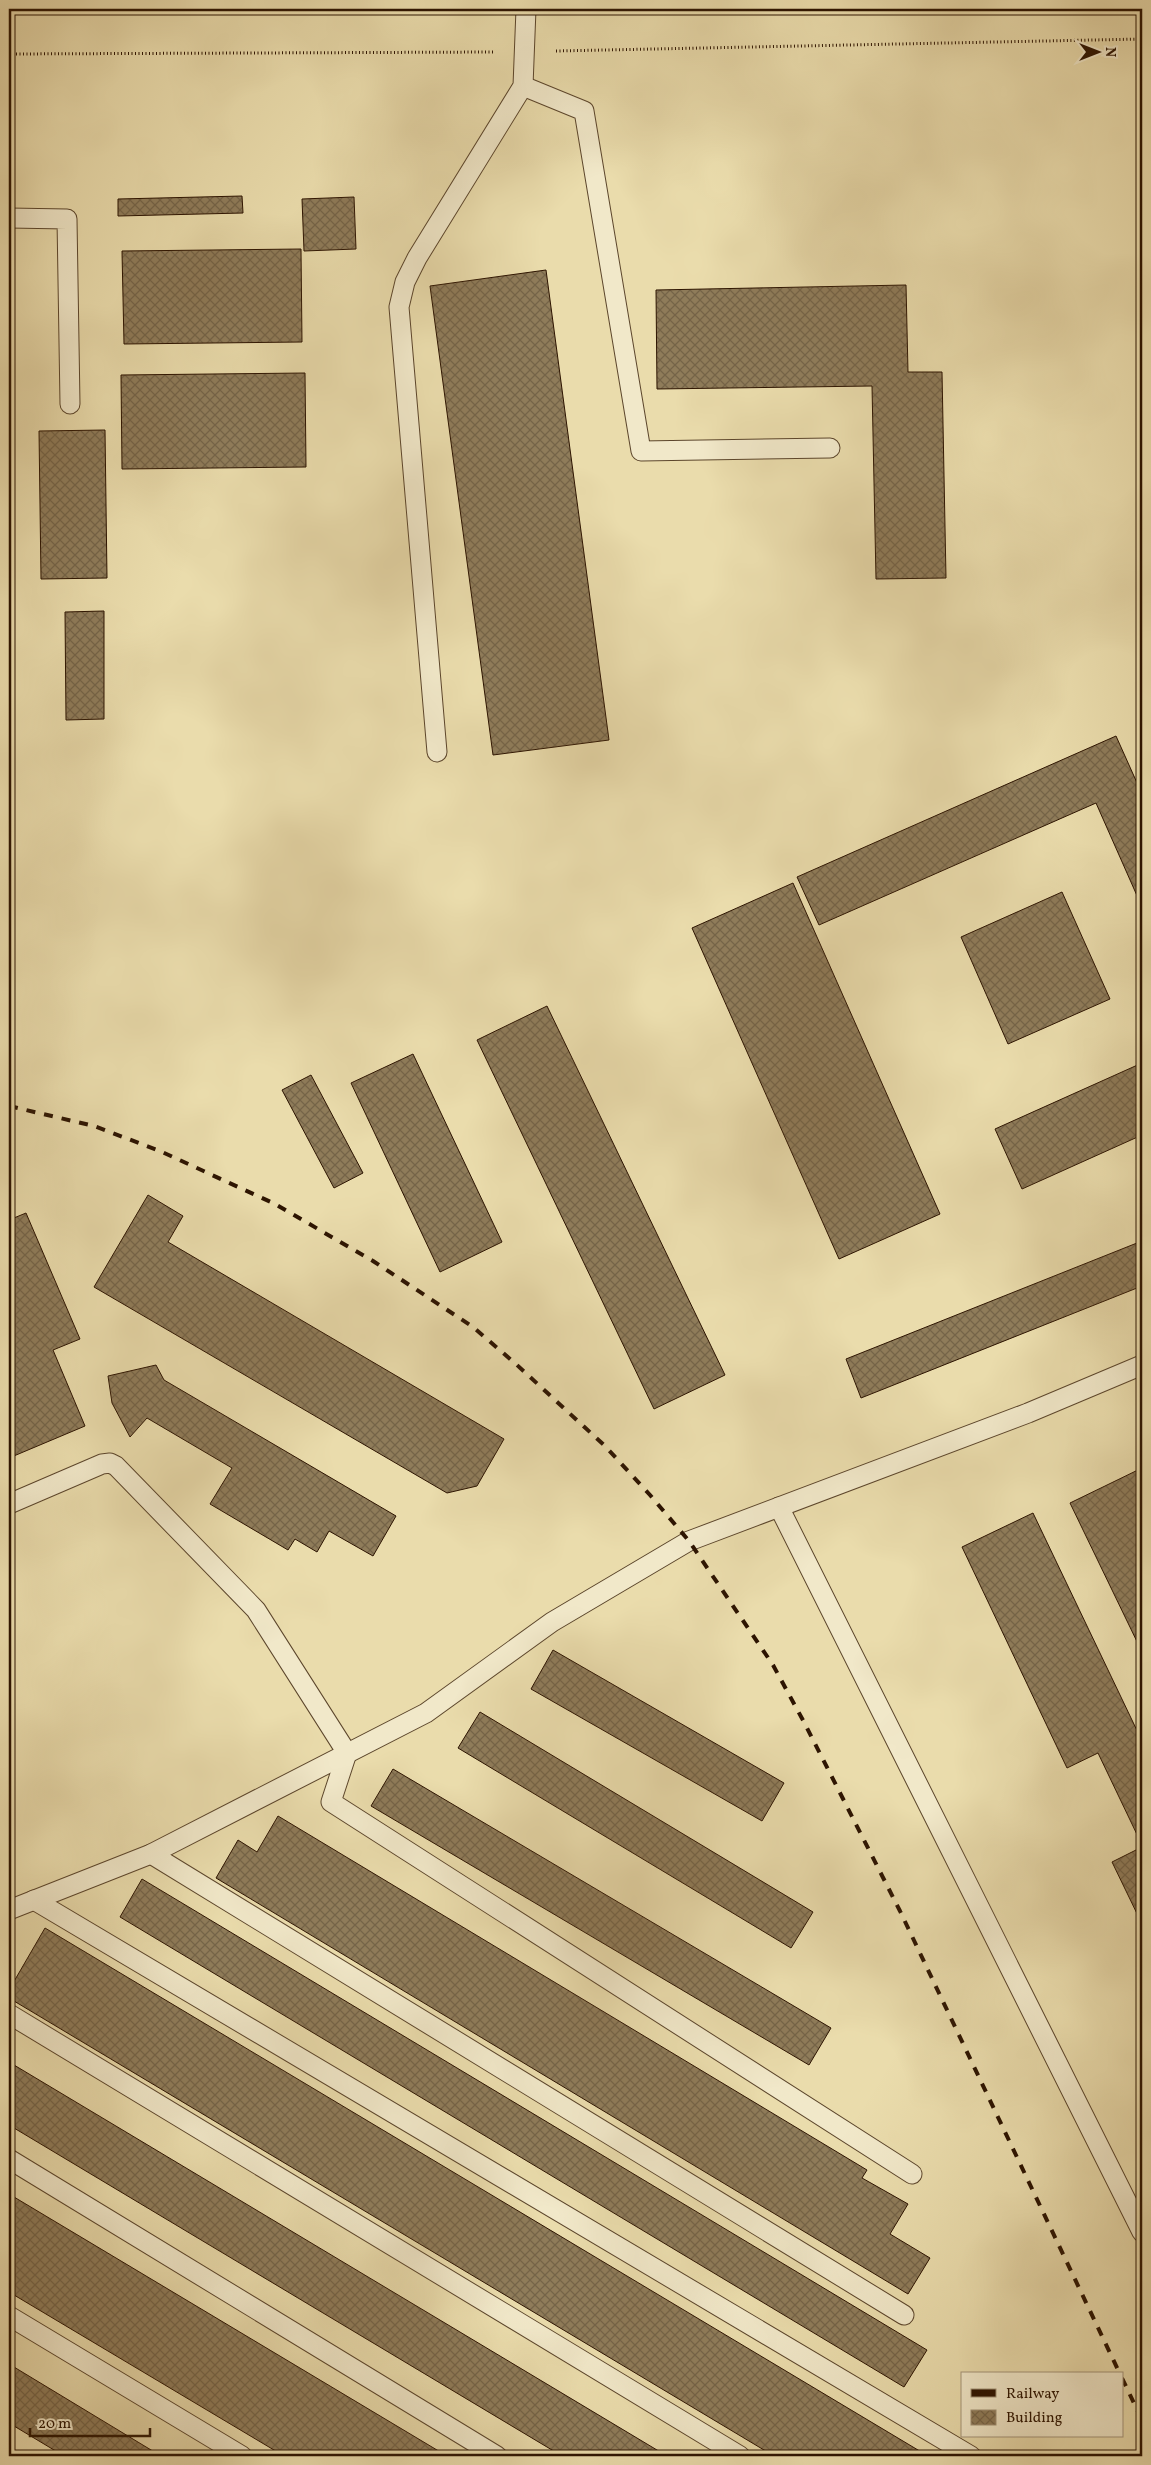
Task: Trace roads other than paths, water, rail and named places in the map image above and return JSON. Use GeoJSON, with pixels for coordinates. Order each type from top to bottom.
{"type":"FeatureCollection","features":[{"type":"Feature","properties":{"kind":"lane"},"geometry":{"type":"LineString","coordinates":[[437,752],[399,307],[405,282],[417,258],[523,86],[526,9]]}},
{"type":"Feature","properties":{"kind":"lane"},"geometry":{"type":"LineString","coordinates":[[523,86],[584,111],[641,451],[830,448]]}},
{"type":"Feature","properties":{"kind":"lane"},"geometry":{"type":"LineString","coordinates":[[9,218],[67,219],[70,404]]}},
{"type":"Feature","properties":{"kind":"lane"},"geometry":{"type":"LineString","coordinates":[[9,1910],[151,1854],[426,1713],[552,1622],[689,1541],[1028,1413],[1142,1365]]}},
{"type":"Feature","properties":{"kind":"lane"},"geometry":{"type":"LineString","coordinates":[[9,1504],[102,1464],[110,1463],[116,1466],[256,1610],[347,1753]]}},
{"type":"Feature","properties":{"kind":"lane"},"geometry":{"type":"LineString","coordinates":[[779,1507],[1142,2232]]}},
{"type":"Feature","properties":{"kind":"lane"},"geometry":{"type":"LineString","coordinates":[[347,1753],[331,1802],[912,2174]]}},
{"type":"Feature","properties":{"kind":"lane"},"geometry":{"type":"LineString","coordinates":[[151,1854],[904,2315]]}},
{"type":"Feature","properties":{"kind":"lane"},"geometry":{"type":"LineString","coordinates":[[34,1900],[971,2456]]}},
{"type":"Feature","properties":{"kind":"lane"},"geometry":{"type":"LineString","coordinates":[[9,2014],[740,2456]]}},
{"type":"Feature","properties":{"kind":"lane"},"geometry":{"type":"LineString","coordinates":[[9,2159],[497,2456]]}},
{"type":"Feature","properties":{"kind":"lane"},"geometry":{"type":"LineString","coordinates":[[9,2316],[242,2456]]}},
{"type":"Feature","properties":{"kind":"railway"},"geometry":{"type":"LineString","coordinates":[[9,1106],[94,1126],[160,1151],[275,1204],[373,1261],[473,1327],[605,1446],[650,1495],[689,1541],[773,1665],[805,1724],[900,1911],[1119,2372]]}},
{"type":"Feature","properties":{"kind":"railway"},"geometry":{"type":"LineString","coordinates":[[1124,2382],[1142,2420]]}}]}
